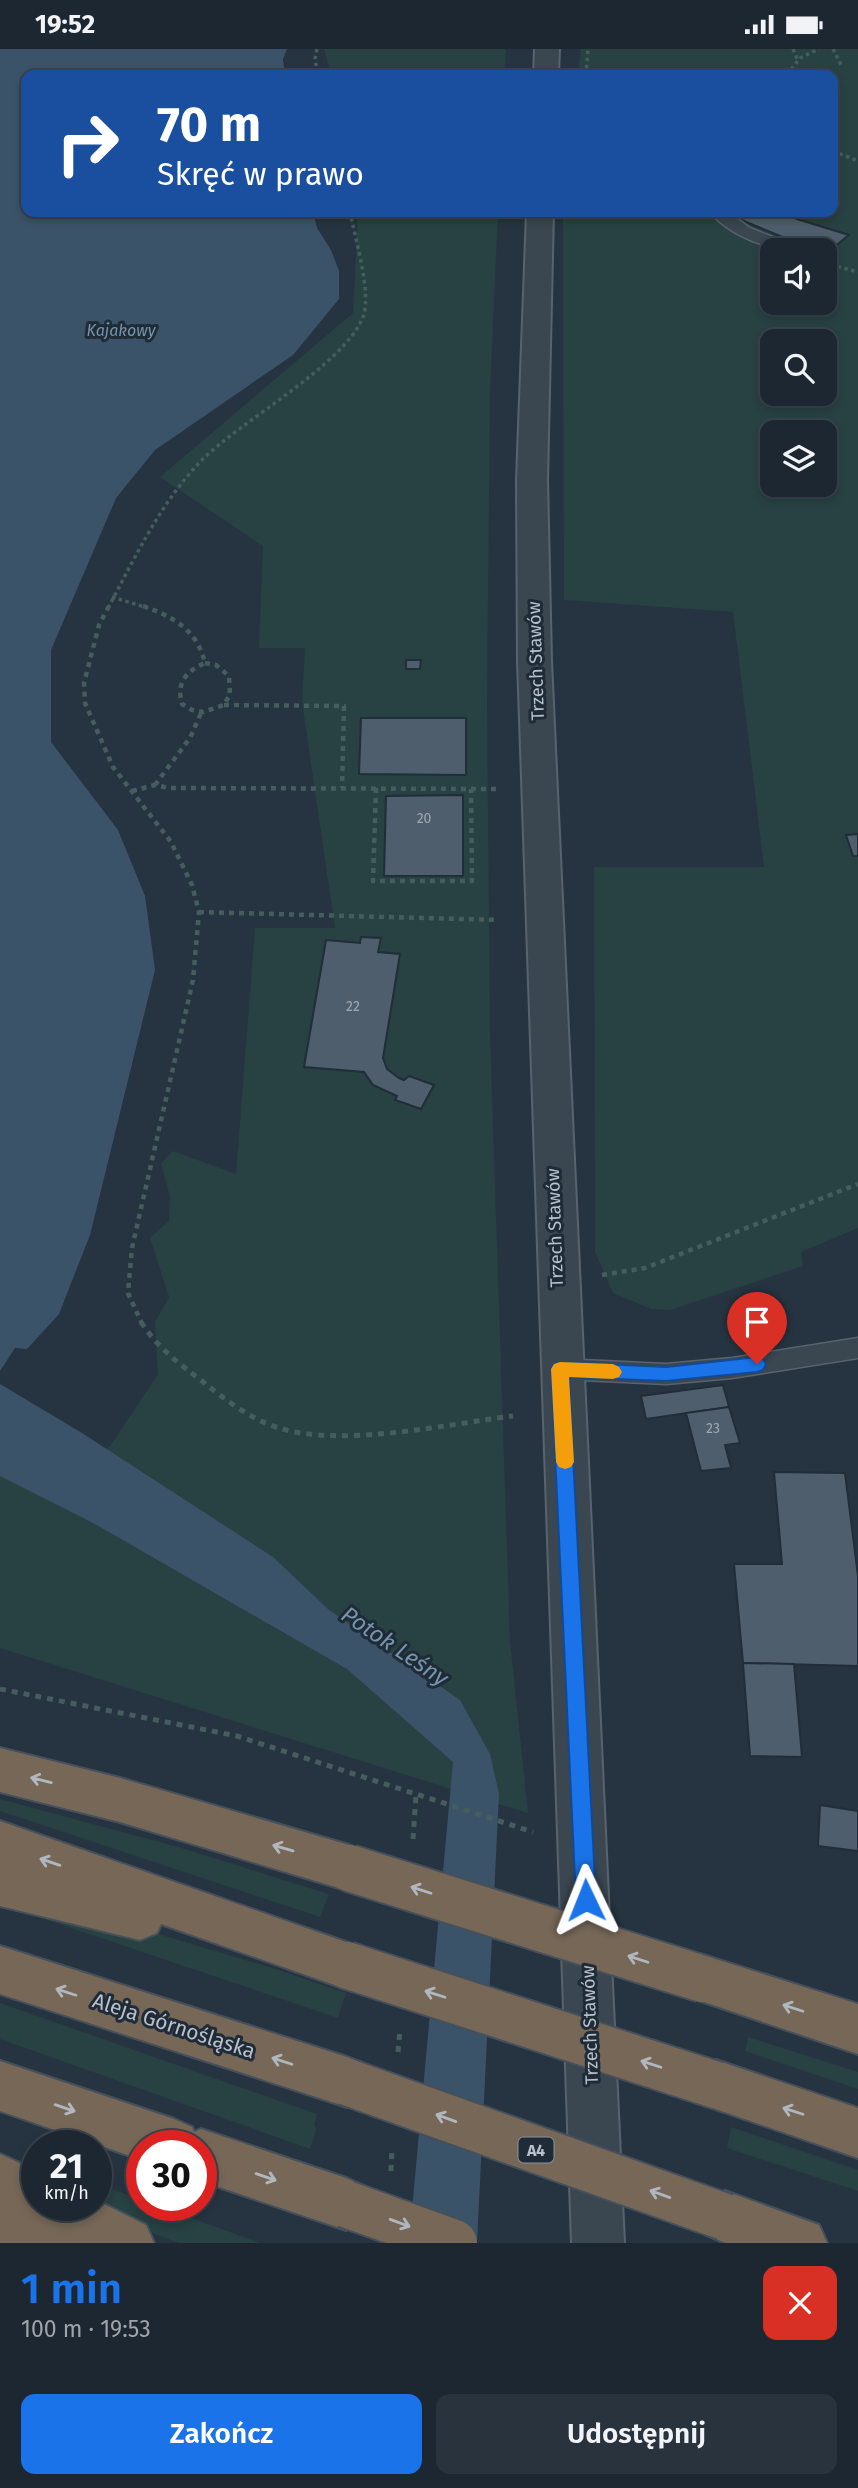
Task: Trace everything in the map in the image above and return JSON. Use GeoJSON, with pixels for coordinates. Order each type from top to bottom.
{"type":"FeatureCollection","features":[{"type":"Feature","properties":{"kind":"highway"},"geometry":{"type":"LineString","coordinates":[[0,1770],[120,1800],[349,1868],[858,2029]]}},
{"type":"Feature","properties":{"kind":"highway"},"geometry":{"type":"LineString","coordinates":[[0,1845],[346,1965],[858,2133]]}},
{"type":"Feature","properties":{"kind":"highway"},"geometry":{"type":"LineString","coordinates":[[0,1883],[346,1965]]}},
{"type":"Feature","properties":{"kind":"highway","name":"Aleja Górnośląska"},"geometry":{"type":"LineString","coordinates":[[0,1970],[347,2082],[801,2243]]}},
{"type":"Feature","properties":{"kind":"highway"},"geometry":{"type":"LineString","coordinates":[[0,2086],[130,2130]]}},
{"type":"Feature","properties":{"kind":"highway"},"geometry":{"type":"LineString","coordinates":[[217,2160],[454,2243]]}},
{"type":"Feature","properties":{"kind":"highway"},"geometry":{"type":"LineString","coordinates":[[0,2180],[21,2190]]}},
{"type":"Feature","properties":{"kind":"highway"},"geometry":{"type":"LineString","coordinates":[[83,2221],[128,2243]]}},
{"type":"Feature","properties":{"kind":"highway"},"geometry":{"type":"LineString","coordinates":[[0,2228],[43,2243]]}},
{"type":"Feature","properties":{"kind":"street"},"geometry":{"type":"LineString","coordinates":[[546,70],[547,49]]}},
{"type":"Feature","properties":{"kind":"street","name":"Trzech Stawów"},"geometry":{"type":"LineString","coordinates":[[540,217],[532,518],[542,878],[560,1369],[584,1848],[598,2243]]}},
{"type":"Feature","properties":{"kind":"lane"},"geometry":{"type":"LineString","coordinates":[[725,217],[744,231],[762,238]]}},
{"type":"Feature","properties":{"kind":"lane"},"geometry":{"type":"LineString","coordinates":[[560,1369],[666,1374],[732,1369],[858,1348]]}},
{"type":"Feature","properties":{"kind":"path"},"geometry":{"type":"LineString","coordinates":[[317,49],[317,70]]}},
{"type":"Feature","properties":{"kind":"path"},"geometry":{"type":"LineString","coordinates":[[586,70],[588,49]]}},
{"type":"Feature","properties":{"kind":"path"},"geometry":{"type":"LineString","coordinates":[[793,49],[797,59]]}},
{"type":"Feature","properties":{"kind":"path"},"geometry":{"type":"LineString","coordinates":[[790,70],[797,59],[808,51],[819,49]]}},
{"type":"Feature","properties":{"kind":"path"},"geometry":{"type":"LineString","coordinates":[[833,49],[841,65]]}},
{"type":"Feature","properties":{"kind":"path"},"geometry":{"type":"LineString","coordinates":[[838,153],[858,161]]}},
{"type":"Feature","properties":{"kind":"path"},"geometry":{"type":"LineString","coordinates":[[351,217],[365,295],[364,314],[357,328],[336,355],[245,423],[203,459],[174,491],[112,597],[99,625],[84,683],[85,703],[113,767],[171,842],[192,885],[200,912],[193,980],[132,1248],[128,1293],[141,1323],[159,1348],[224,1399],[278,1428],[319,1436],[363,1435],[513,1416]]}},
{"type":"Feature","properties":{"kind":"path"},"geometry":{"type":"LineString","coordinates":[[837,266],[858,271]]}},
{"type":"Feature","properties":{"kind":"path"},"geometry":{"type":"LineString","coordinates":[[112,597],[152,608],[180,622],[201,643],[205,663]]}},
{"type":"Feature","properties":{"kind":"path"},"geometry":{"type":"LineString","coordinates":[[224,705],[230,694],[229,676],[216,665],[205,663],[186,672],[180,682],[183,704],[188,709],[201,713],[224,705],[344,706],[342,787]]}},
{"type":"Feature","properties":{"kind":"path"},"geometry":{"type":"LineString","coordinates":[[155,785],[190,738],[201,713]]}},
{"type":"Feature","properties":{"kind":"path"},"geometry":{"type":"LineString","coordinates":[[132,791],[155,785],[169,788],[496,789]]}},
{"type":"Feature","properties":{"kind":"path"},"geometry":{"type":"LineString","coordinates":[[376,788],[373,881],[472,881],[471,789]]}},
{"type":"Feature","properties":{"kind":"path"},"geometry":{"type":"LineString","coordinates":[[200,912],[499,920]]}},
{"type":"Feature","properties":{"kind":"path"},"geometry":{"type":"LineString","coordinates":[[557,1276],[610,1274],[645,1268],[858,1184]]}},
{"type":"Feature","properties":{"kind":"path"},"geometry":{"type":"LineString","coordinates":[[0,1689],[237,1737],[530,1830]]}},
{"type":"Feature","properties":{"kind":"green space"},"geometry":{"type":"Polygon","coordinates":[[[324,49],[506,49],[504,70],[330,70],[324,49]]]}},
{"type":"Feature","properties":{"kind":"green space"},"geometry":{"type":"Polygon","coordinates":[[[581,49],[858,49],[858,1228],[801,1252],[803,1266],[670,1310],[651,1309],[613,1293],[595,1252],[594,867],[764,867],[733,612],[564,600],[563,217],[838,217],[838,70],[579,70],[581,49]]]}},
{"type":"Feature","properties":{"kind":"green space"},"geometry":{"type":"Polygon","coordinates":[[[358,217],[498,217],[490,391],[487,702],[490,1034],[510,1641],[528,1813],[0,1648],[0,1459],[49,1490],[110,1446],[158,1374],[155,1322],[169,1297],[150,1238],[169,1221],[170,1197],[161,1163],[173,1151],[236,1174],[255,928],[335,928],[302,702],[305,648],[259,648],[263,546],[160,477],[353,313],[358,217]]]}},
{"type":"Feature","properties":{"kind":"green space"},"geometry":{"type":"Polygon","coordinates":[[[0,1799],[178,1847],[329,1894],[320,1917],[0,1811],[0,1799]]]}},
{"type":"Feature","properties":{"kind":"green space"},"geometry":{"type":"Polygon","coordinates":[[[0,1904],[118,1922],[346,1993],[338,2018],[0,1904]]]}},
{"type":"Feature","properties":{"kind":"green space"},"geometry":{"type":"Polygon","coordinates":[[[0,2003],[317,2114],[314,2126],[317,2128],[310,2149],[0,2039],[0,2003]]]}},
{"type":"Feature","properties":{"kind":"green space"},"geometry":{"type":"Polygon","coordinates":[[[748,2037],[858,2072],[858,2089],[745,2051],[748,2037]]]}},
{"type":"Feature","properties":{"kind":"green space"},"geometry":{"type":"Polygon","coordinates":[[[731,2127],[858,2170],[858,2191],[727,2148],[731,2127]]]}},
{"type":"Feature","properties":{"kind":"green space"},"geometry":{"type":"Polygon","coordinates":[[[112,2189],[126,2194],[126,2221],[200,2221],[260,2243],[179,2243],[112,2218],[112,2189]]]}},
{"type":"Feature","properties":{"kind":"water","name":"Kajakowy"},"geometry":{"type":"Polygon","coordinates":[[[0,49],[287,49],[283,59],[284,70],[21,70],[21,217],[314,217],[339,271],[339,299],[293,355],[155,450],[116,498],[51,650],[51,742],[118,830],[145,896],[155,970],[90,1235],[59,1314],[27,1349],[15,1348],[0,1371],[0,49]]]}},
{"type":"Feature","properties":{"kind":"water"},"geometry":{"type":"Polygon","coordinates":[[[0,1384],[82,1433],[273,1557],[329,1610],[460,1700],[490,1754],[499,1794],[477,2243],[409,2243],[453,1762],[347,1669],[95,1524],[0,1476],[0,1384]]]}},
{"type":"Feature","properties":{"kind":"building"},"geometry":{"type":"Polygon","coordinates":[[[800,217],[797,219],[849,235],[837,245],[837,238],[785,238],[739,219],[800,217]]]}},
{"type":"Feature","properties":{"kind":"building"},"geometry":{"type":"Polygon","coordinates":[[[406,660],[421,660],[420,669],[406,669],[406,660]]]}},
{"type":"Feature","properties":{"kind":"building"},"geometry":{"type":"Polygon","coordinates":[[[361,718],[466,718],[466,775],[359,774],[361,718]]]}},
{"type":"Feature","properties":{"kind":"building"},"geometry":{"type":"Polygon","coordinates":[[[463,795],[463,876],[384,876],[386,796],[463,795]]]}},
{"type":"Feature","properties":{"kind":"building"},"geometry":{"type":"Polygon","coordinates":[[[858,834],[858,856],[853,856],[846,835],[858,834]]]}},
{"type":"Feature","properties":{"kind":"building"},"geometry":{"type":"Polygon","coordinates":[[[361,937],[381,938],[378,952],[400,954],[383,1058],[387,1069],[399,1078],[404,1080],[409,1076],[434,1085],[421,1109],[395,1100],[397,1096],[373,1085],[364,1072],[304,1067],[326,940],[360,943],[361,937]]]}},
{"type":"Feature","properties":{"kind":"building"},"geometry":{"type":"Polygon","coordinates":[[[723,1385],[729,1407],[646,1419],[641,1396],[723,1385]]]}},
{"type":"Feature","properties":{"kind":"building"},"geometry":{"type":"Polygon","coordinates":[[[729,1407],[740,1443],[725,1445],[731,1468],[701,1471],[686,1413],[729,1407]]]}},
{"type":"Feature","properties":{"kind":"building"},"geometry":{"type":"Polygon","coordinates":[[[774,1472],[845,1473],[858,1576],[858,1666],[743,1663],[734,1564],[782,1564],[774,1472]]]}},
{"type":"Feature","properties":{"kind":"building"},"geometry":{"type":"Polygon","coordinates":[[[743,1663],[794,1664],[802,1757],[750,1756],[743,1663]]]}},
{"type":"Feature","properties":{"kind":"building"},"geometry":{"type":"Polygon","coordinates":[[[820,1805],[858,1811],[858,1851],[818,1846],[820,1805]]]}},
{"type":"Feature","properties":{"kind":"slow traffic"},"geometry":{"type":"LineString","coordinates":[[565,1462],[560,1369],[613,1372]]}},
{"type":"Feature","properties":{"kind":"route"},"geometry":{"type":"LineString","coordinates":[[586,1900],[560,1369],[666,1374],[732,1369],[757,1364]]}},
{"type":"Feature","properties":{"kind":"water label","name":"Potok Leśny"},"geometry":{"type":"Point","coordinates":[395,1646]}}]}
